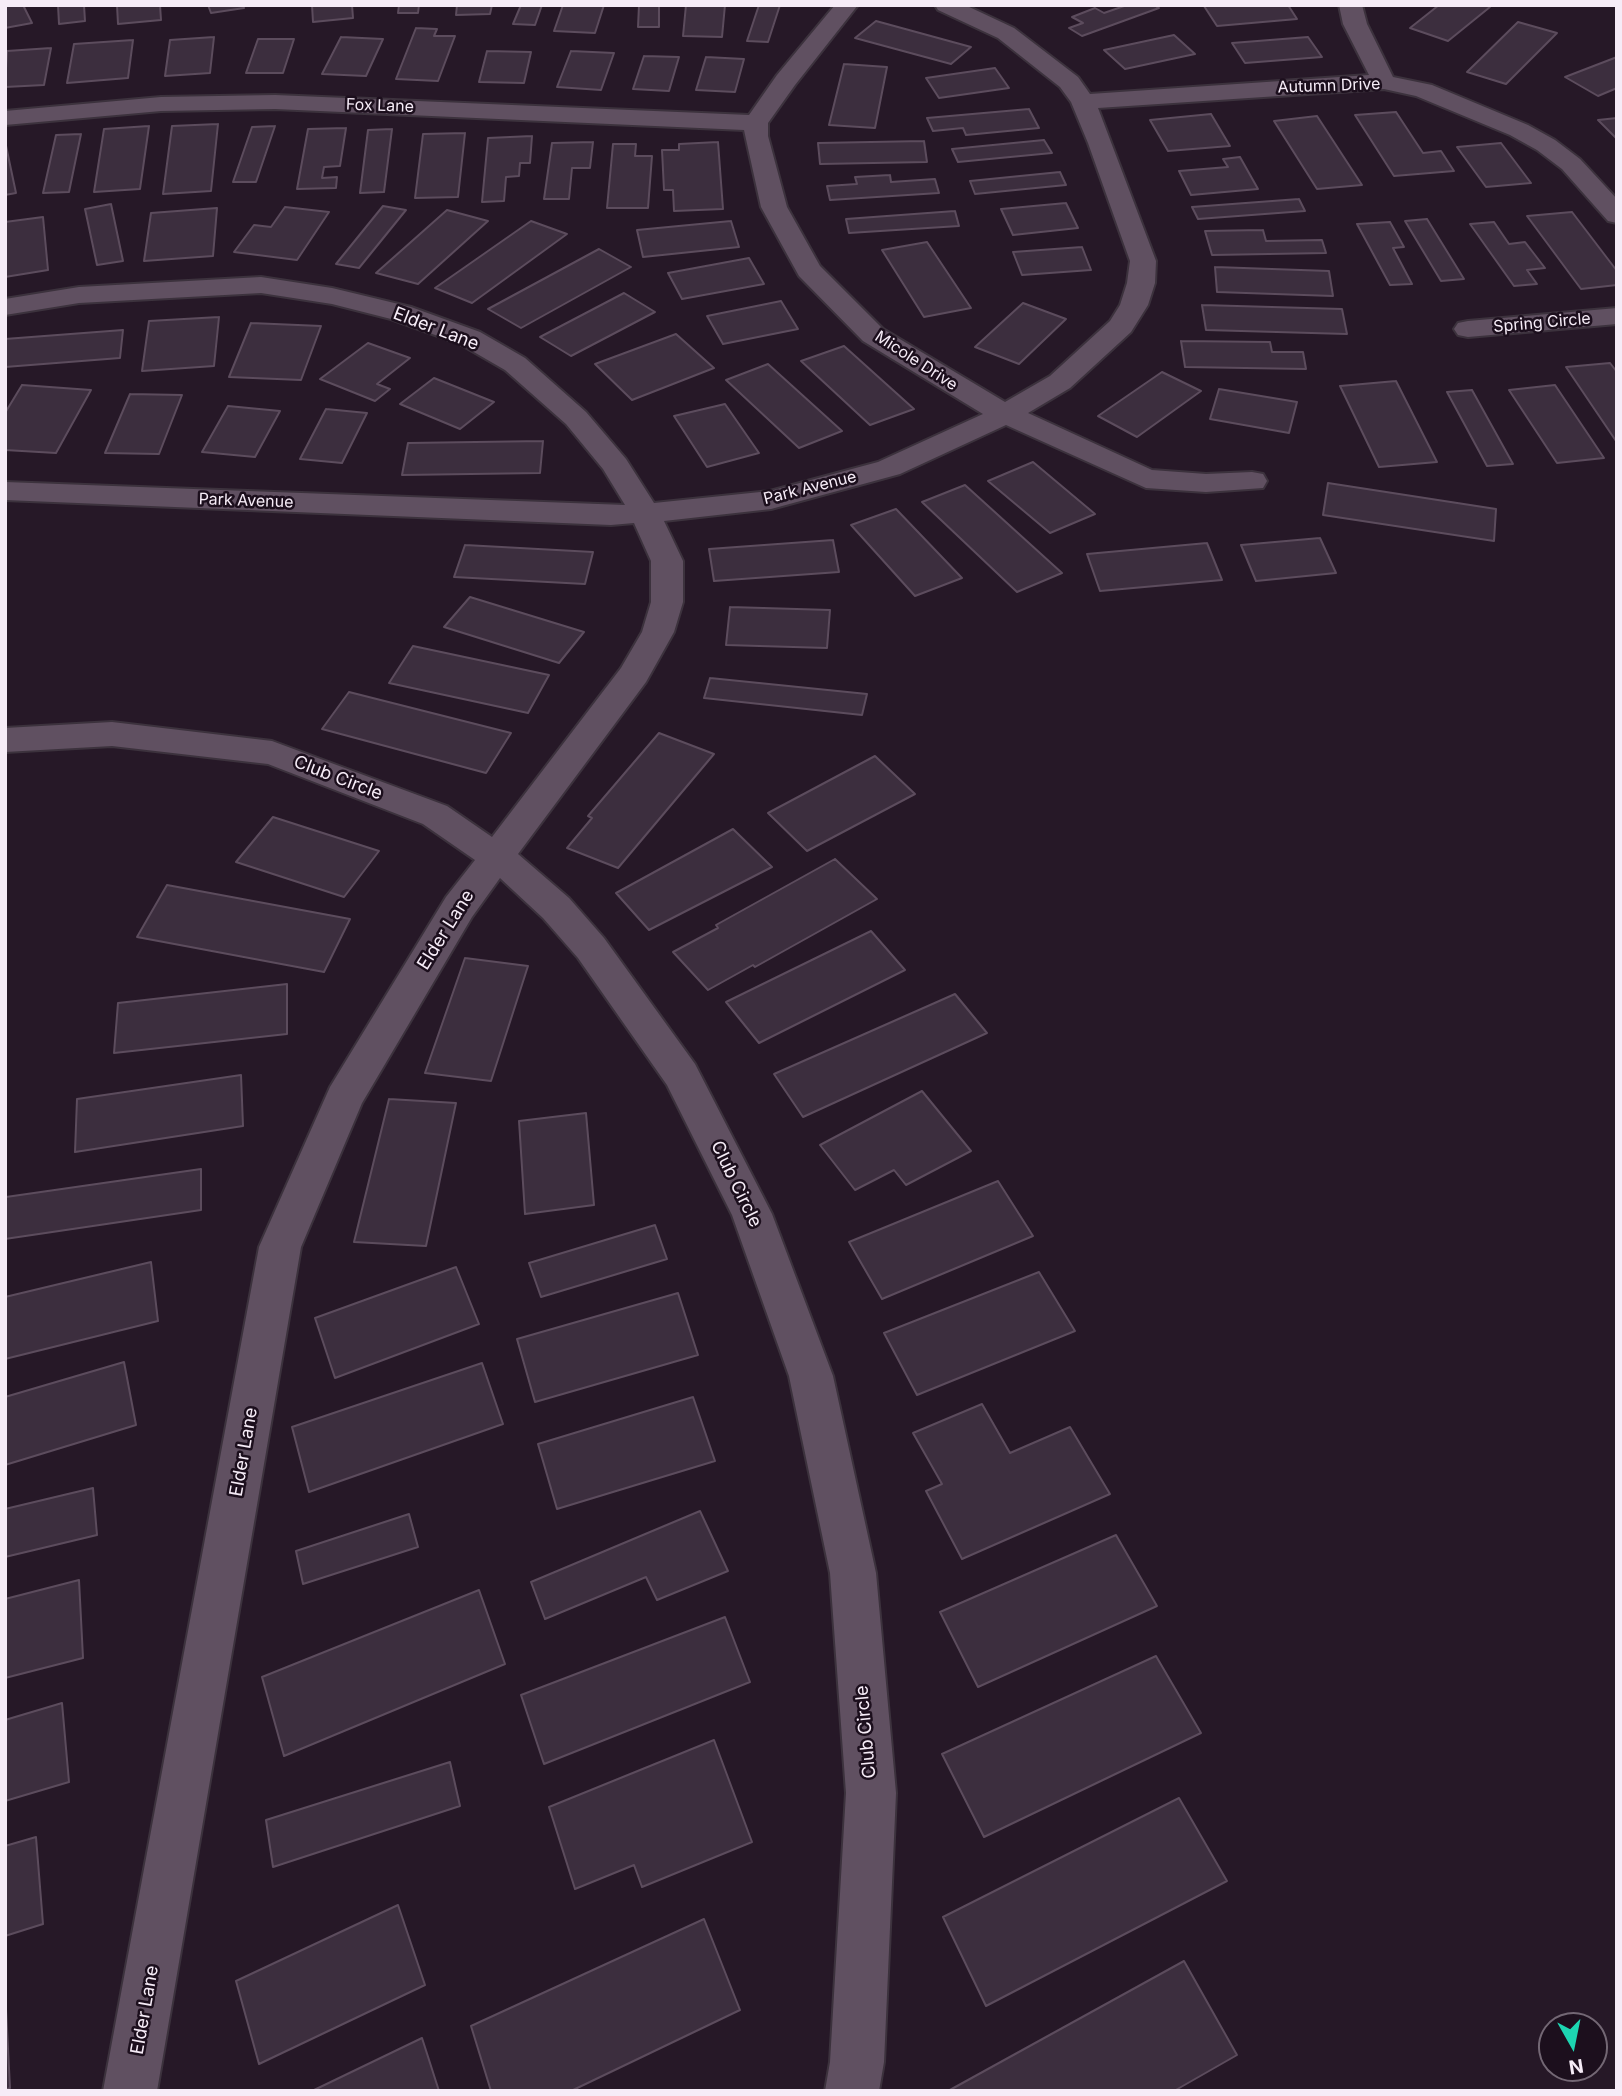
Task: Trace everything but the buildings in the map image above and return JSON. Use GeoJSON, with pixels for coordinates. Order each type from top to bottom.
{"type":"FeatureCollection","features":[{"type":"Feature","properties":{"kind":"street"},"geometry":{"type":"LineString","coordinates":[[756,123],[786,80],[847,5]]}},
{"type":"Feature","properties":{"kind":"street","name":"Park Avenue"},"geometry":{"type":"LineString","coordinates":[[5,491],[611,515],[645,513],[771,500],[876,472],[1006,414],[1059,382],[1121,326],[1134,305],[1141,283],[1143,261],[1101,143],[1083,102],[1069,82],[1006,33],[946,5]]}},
{"type":"Feature","properties":{"kind":"street"},"geometry":{"type":"LineString","coordinates":[[1350,5],[1355,24],[1384,82]]}},
{"type":"Feature","properties":{"kind":"street","name":"Autumn Drive"},"geometry":{"type":"LineString","coordinates":[[1083,102],[1384,82],[1423,90],[1519,130],[1546,145],[1571,164],[1617,215]]}},
{"type":"Feature","properties":{"kind":"street","name":"Fox Lane"},"geometry":{"type":"LineString","coordinates":[[5,118],[161,104],[275,102],[756,123]]}},
{"type":"Feature","properties":{"kind":"street","name":"Micole Drive"},"geometry":{"type":"LineString","coordinates":[[756,123],[756,136],[774,207],[810,270],[873,335],[968,394],[1146,479],[1206,483],[1252,481]]}},
{"type":"Feature","properties":{"kind":"street","name":"Elder Lane"},"geometry":{"type":"LineString","coordinates":[[5,307],[79,295],[261,285],[332,296],[401,313],[470,338],[514,364],[576,418],[615,466],[645,513],[667,561],[667,602],[658,632],[634,674],[460,906],[344,1098],[280,1247],[130,2091]]}},
{"type":"Feature","properties":{"kind":"street","name":"Spring Circle"},"geometry":{"type":"LineString","coordinates":[[1468,329],[1617,316]]}},
{"type":"Feature","properties":{"kind":"street","name":"Club Circle"},"geometry":{"type":"LineString","coordinates":[[5,740],[112,734],[272,753],[435,815],[496,855],[556,908],[592,948],[681,1074],[752,1214],[810,1376],[853,1573],[871,1793],[857,2062],[852,2091]]}}]}
